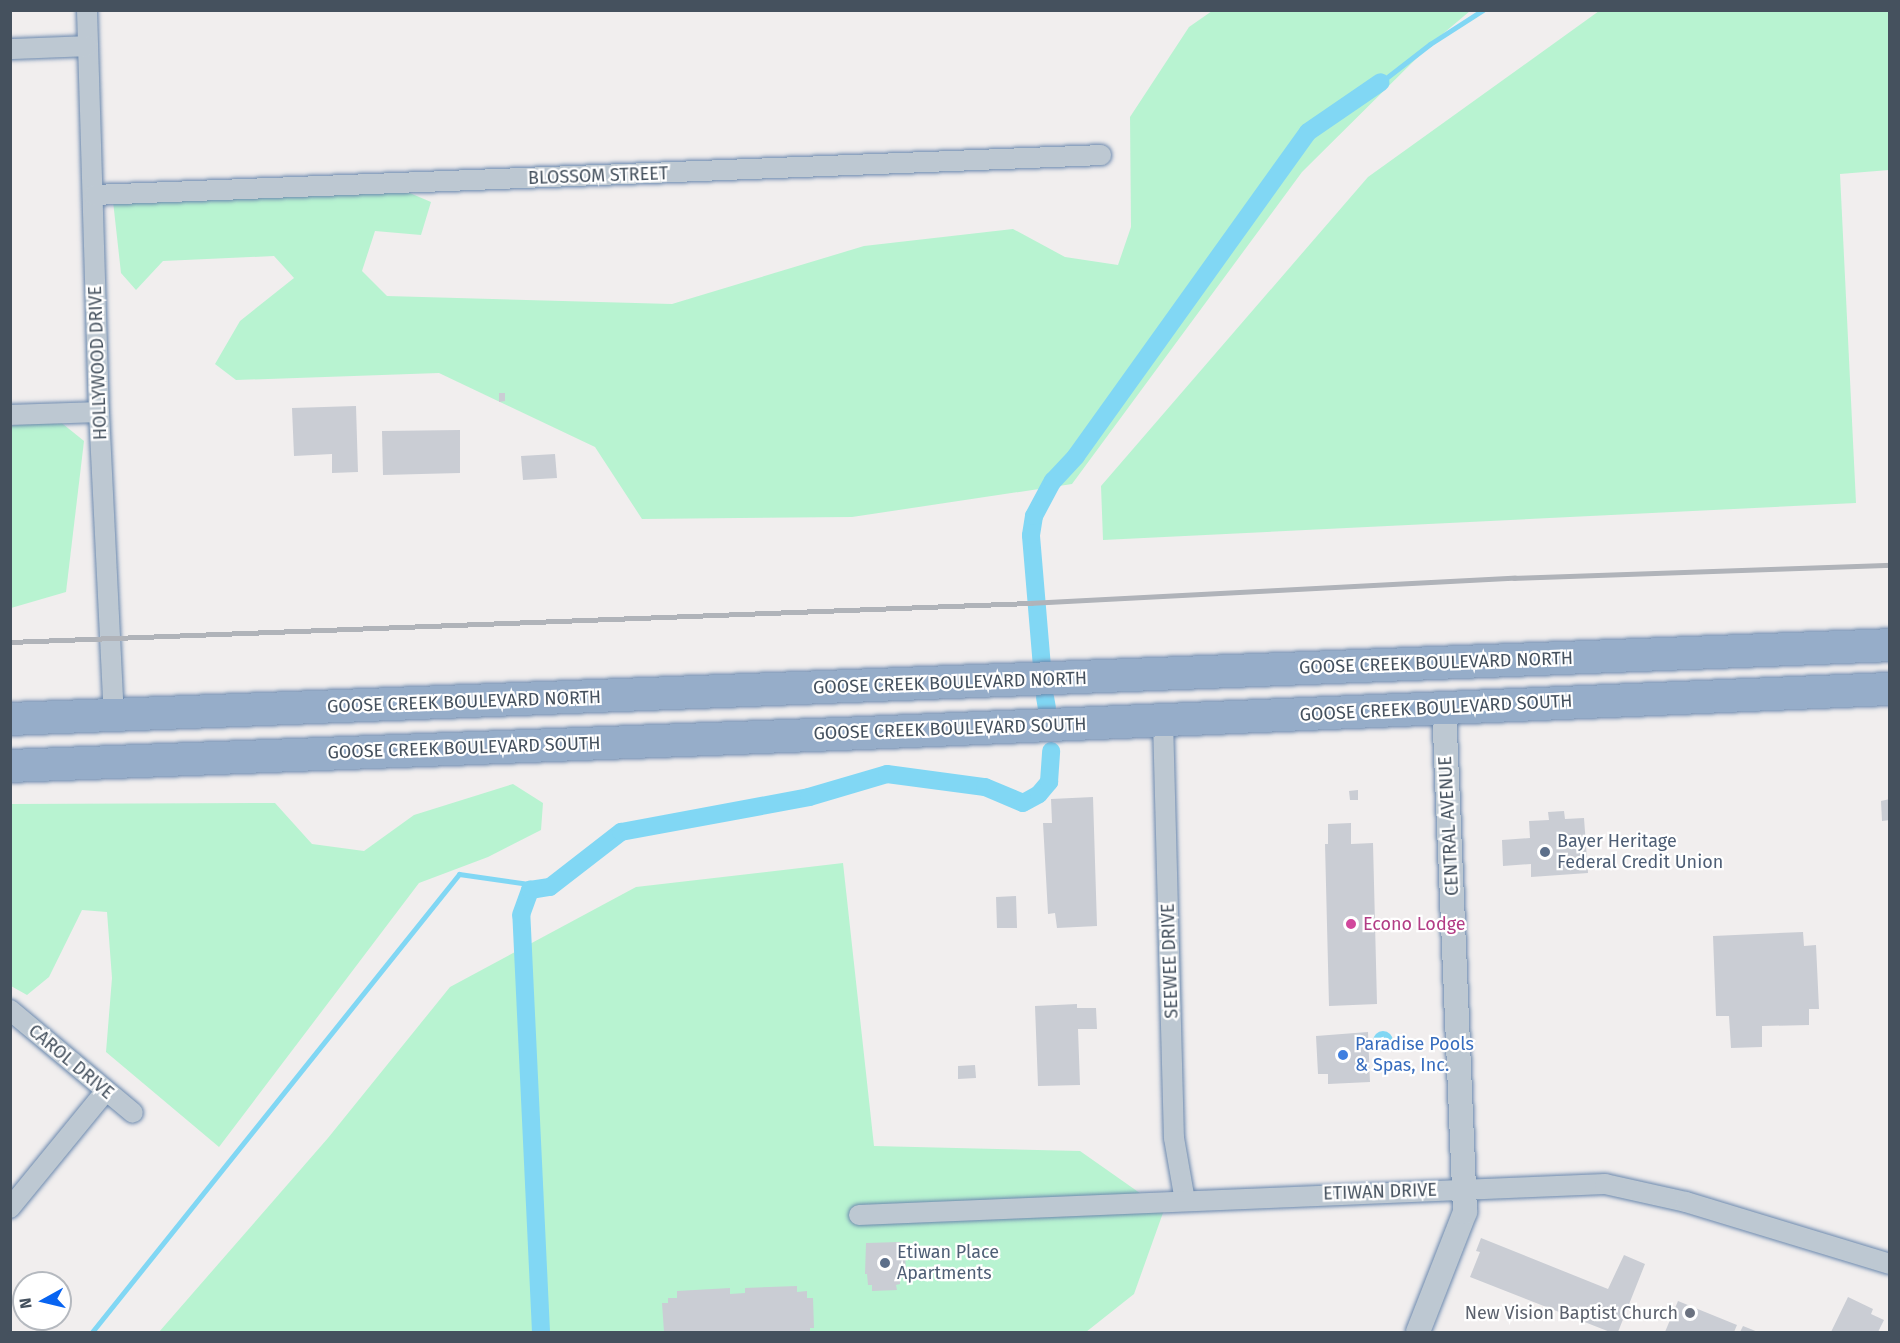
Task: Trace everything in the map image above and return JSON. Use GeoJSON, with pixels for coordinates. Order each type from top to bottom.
{"type":"FeatureCollection","features":[{"type":"Feature","properties":{"kind":"highway","name":"GOOSE CREEK BOULEVARD NORTH"},"geometry":{"type":"LineString","coordinates":[[10,720],[1890,645]]}},
{"type":"Feature","properties":{"kind":"highway"},"geometry":{"type":"LineString","coordinates":[[1351,667],[1413,679],[1434,695],[1444,707],[1477,678],[1526,659]]}},
{"type":"Feature","properties":{"kind":"highway","name":"GOOSE CREEK BOULEVARD SOUTH"},"geometry":{"type":"LineString","coordinates":[[12,766],[1890,689]]}},
{"type":"Feature","properties":{"kind":"highway"},"geometry":{"type":"LineString","coordinates":[[12,766],[58,757],[83,747],[114,716],[159,741],[232,757]]}},
{"type":"Feature","properties":{"kind":"street","name":"HOLLYWOOD DRIVE"},"geometry":{"type":"LineString","coordinates":[[87,10],[99,412],[114,716]]}},
{"type":"Feature","properties":{"kind":"street"},"geometry":{"type":"LineString","coordinates":[[10,49],[87,46]]}},
{"type":"Feature","properties":{"kind":"street","name":"BLOSSOM STREET"},"geometry":{"type":"LineString","coordinates":[[94,195],[1101,155]]}},
{"type":"Feature","properties":{"kind":"street"},"geometry":{"type":"LineString","coordinates":[[10,415],[99,412]]}},
{"type":"Feature","properties":{"kind":"street","name":"CENTRAL AVENUE"},"geometry":{"type":"LineString","coordinates":[[1418,1332],[1465,1212],[1466,1189],[1444,707]]}},
{"type":"Feature","properties":{"kind":"street","name":"SEEWEE DRIVE"},"geometry":{"type":"LineString","coordinates":[[1163,720],[1174,1138],[1185,1201]]}},
{"type":"Feature","properties":{"kind":"street","name":"CAROL DRIVE"},"geometry":{"type":"LineString","coordinates":[[10,1010],[105,1092],[133,1113]]}},
{"type":"Feature","properties":{"kind":"street"},"geometry":{"type":"LineString","coordinates":[[10,1208],[105,1092]]}},
{"type":"Feature","properties":{"kind":"street","name":"ETIWAN DRIVE"},"geometry":{"type":"LineString","coordinates":[[859,1215],[1605,1184],[1686,1202],[1890,1264]]}},
{"type":"Feature","properties":{"kind":"green space"},"geometry":{"type":"Polygon","coordinates":[[[1212,11],[1470,11],[1432,43],[1302,172],[1072,484],[852,517],[642,519],[595,447],[439,373],[236,380],[215,364],[240,321],[294,278],[274,256],[163,261],[136,290],[121,273],[113,201],[398,188],[431,202],[421,235],[375,231],[362,271],[387,296],[672,304],[864,246],[1013,229],[1065,257],[1118,265],[1131,227],[1130,117],[1189,27],[1212,11]]]}},
{"type":"Feature","properties":{"kind":"green space"},"geometry":{"type":"Polygon","coordinates":[[[1599,11],[1889,11],[1889,170],[1840,174],[1856,503],[1103,540],[1101,486],[1368,177],[1599,11]]]}},
{"type":"Feature","properties":{"kind":"green space"},"geometry":{"type":"Polygon","coordinates":[[[58,420],[84,441],[66,592],[11,608],[10,426],[58,420]]]}},
{"type":"Feature","properties":{"kind":"green space"},"geometry":{"type":"Polygon","coordinates":[[[513,784],[543,803],[541,830],[488,857],[419,883],[219,1147],[106,1052],[112,978],[107,912],[82,910],[49,977],[27,995],[11,986],[11,804],[275,803],[312,844],[364,851],[414,815],[513,784]]]}},
{"type":"Feature","properties":{"kind":"green space"},"geometry":{"type":"Polygon","coordinates":[[[843,863],[874,1146],[1080,1151],[1164,1210],[1134,1294],[1086,1332],[159,1332],[328,1138],[450,987],[636,887],[843,863]]]}},
{"type":"Feature","properties":{"kind":"water"},"geometry":{"type":"Polygon","coordinates":[[[1383,1031],[1390,1034],[1393,1041],[1390,1048],[1383,1051],[1376,1048],[1373,1041],[1376,1034],[1383,1031]]]}},
{"type":"Feature","properties":{"kind":"building"},"geometry":{"type":"Polygon","coordinates":[[[499,393],[505,393],[505,401],[499,402],[499,393]]]}},
{"type":"Feature","properties":{"kind":"building"},"geometry":{"type":"Polygon","coordinates":[[[356,406],[358,472],[332,473],[332,454],[294,456],[292,408],[356,406]]]}},
{"type":"Feature","properties":{"kind":"building"},"geometry":{"type":"Polygon","coordinates":[[[460,430],[460,473],[383,475],[382,431],[460,430]]]}},
{"type":"Feature","properties":{"kind":"building"},"geometry":{"type":"Polygon","coordinates":[[[555,454],[557,478],[523,480],[521,456],[555,454]]]}},
{"type":"Feature","properties":{"kind":"building"},"geometry":{"type":"Polygon","coordinates":[[[1358,790],[1358,800],[1350,800],[1349,791],[1358,790]]]}},
{"type":"Feature","properties":{"kind":"building"},"geometry":{"type":"Polygon","coordinates":[[[1093,797],[1097,926],[1057,928],[1055,913],[1048,914],[1043,823],[1052,823],[1051,799],[1093,797]]]}},
{"type":"Feature","properties":{"kind":"building"},"geometry":{"type":"Polygon","coordinates":[[[1890,799],[1890,820],[1882,821],[1881,801],[1890,799]]]}},
{"type":"Feature","properties":{"kind":"building","name":"Bayer Heritage Federal Credit Union"},"geometry":{"type":"Polygon","coordinates":[[[1564,811],[1565,819],[1584,818],[1588,873],[1531,877],[1531,864],[1503,866],[1502,840],[1530,838],[1529,821],[1549,820],[1548,812],[1564,811]]]}},
{"type":"Feature","properties":{"kind":"building","name":"Econo Lodge"},"geometry":{"type":"Polygon","coordinates":[[[1351,823],[1351,844],[1373,843],[1377,1004],[1329,1006],[1325,844],[1328,844],[1328,824],[1351,823]]]}},
{"type":"Feature","properties":{"kind":"building"},"geometry":{"type":"Polygon","coordinates":[[[1016,896],[1017,928],[997,928],[996,897],[1016,896]]]}},
{"type":"Feature","properties":{"kind":"building"},"geometry":{"type":"Polygon","coordinates":[[[1803,932],[1804,946],[1816,945],[1819,1009],[1809,1009],[1809,1025],[1762,1026],[1762,1047],[1731,1048],[1729,1016],[1716,1016],[1713,936],[1803,932]]]}},
{"type":"Feature","properties":{"kind":"building"},"geometry":{"type":"Polygon","coordinates":[[[1077,1004],[1077,1008],[1096,1008],[1097,1029],[1078,1029],[1080,1085],[1038,1086],[1035,1006],[1077,1004]]]}},
{"type":"Feature","properties":{"kind":"building","name":"Paradise Pools & Spas, Inc."},"geometry":{"type":"Polygon","coordinates":[[[1368,1032],[1370,1082],[1328,1084],[1328,1074],[1318,1074],[1316,1036],[1368,1032]]]}},
{"type":"Feature","properties":{"kind":"building"},"geometry":{"type":"Polygon","coordinates":[[[975,1065],[976,1078],[958,1079],[958,1066],[975,1065]]]}},
{"type":"Feature","properties":{"kind":"building"},"geometry":{"type":"Polygon","coordinates":[[[1481,1238],[1608,1289],[1624,1255],[1645,1264],[1618,1332],[1610,1332],[1470,1277],[1480,1252],[1476,1251],[1481,1238]]]}},
{"type":"Feature","properties":{"kind":"building","name":"Etiwan Place Apartments"},"geometry":{"type":"Polygon","coordinates":[[[900,1242],[900,1253],[905,1253],[906,1273],[900,1273],[900,1284],[896,1285],[897,1290],[872,1291],[872,1285],[868,1285],[867,1274],[865,1274],[866,1243],[900,1242]]]}},
{"type":"Feature","properties":{"kind":"building"},"geometry":{"type":"Polygon","coordinates":[[[797,1286],[797,1292],[807,1291],[807,1298],[813,1298],[814,1328],[810,1328],[810,1332],[664,1332],[662,1303],[668,1303],[668,1298],[677,1298],[677,1291],[730,1288],[730,1294],[745,1293],[745,1288],[797,1286]]]}},
{"type":"Feature","properties":{"kind":"building"},"geometry":{"type":"Polygon","coordinates":[[[1848,1297],[1873,1309],[1871,1314],[1884,1320],[1878,1332],[1831,1332],[1848,1297]]]}},
{"type":"Feature","properties":{"kind":"building","name":"New Vision Baptist Church"},"geometry":{"type":"Polygon","coordinates":[[[1678,1301],[1737,1325],[1734,1332],[1665,1332],[1678,1301]]]}},
{"type":"Feature","properties":{"kind":"building"},"geometry":{"type":"Polygon","coordinates":[[[1743,1326],[1758,1332],[1740,1332],[1743,1326]]]}},
{"type":"Feature","properties":{"kind":"waterway"},"geometry":{"type":"LineString","coordinates":[[1381,82],[1430,44],[1483,10]]}},
{"type":"Feature","properties":{"kind":"waterway"},"geometry":{"type":"LineString","coordinates":[[1042,667],[1031,535],[1034,516],[1053,481],[1076,456],[1308,132],[1381,82]]}},
{"type":"Feature","properties":{"kind":"waterway"},"geometry":{"type":"LineString","coordinates":[[1045,697],[1047,708]]}},
{"type":"Feature","properties":{"kind":"waterway"},"geometry":{"type":"LineString","coordinates":[[541,1332],[521,915],[530,890],[550,887],[621,832],[809,797],[887,774],[985,787],[1023,803],[1039,794],[1049,782],[1051,751]]}},
{"type":"Feature","properties":{"kind":"waterway"},"geometry":{"type":"LineString","coordinates":[[92,1332],[459,874],[550,887]]}},
{"type":"Feature","properties":{"kind":"railway"},"geometry":{"type":"LineString","coordinates":[[10,642],[1031,603],[1514,578],[1890,565]]}},
{"type":"Feature","properties":{"kind":"place","name":"Bayer Heritage Federal Credit Union"},"geometry":{"type":"Point","coordinates":[1545,852]}},
{"type":"Feature","properties":{"kind":"place","name":"Econo Lodge"},"geometry":{"type":"Point","coordinates":[1351,924]}},
{"type":"Feature","properties":{"kind":"place","name":"Paradise Pools & Spas, Inc."},"geometry":{"type":"Point","coordinates":[1343,1055]}},
{"type":"Feature","properties":{"kind":"place","name":"Etiwan Place Apartments"},"geometry":{"type":"Point","coordinates":[885,1263]}},
{"type":"Feature","properties":{"kind":"place","name":"New Vision Baptist Church"},"geometry":{"type":"Point","coordinates":[1690,1313]}}]}
